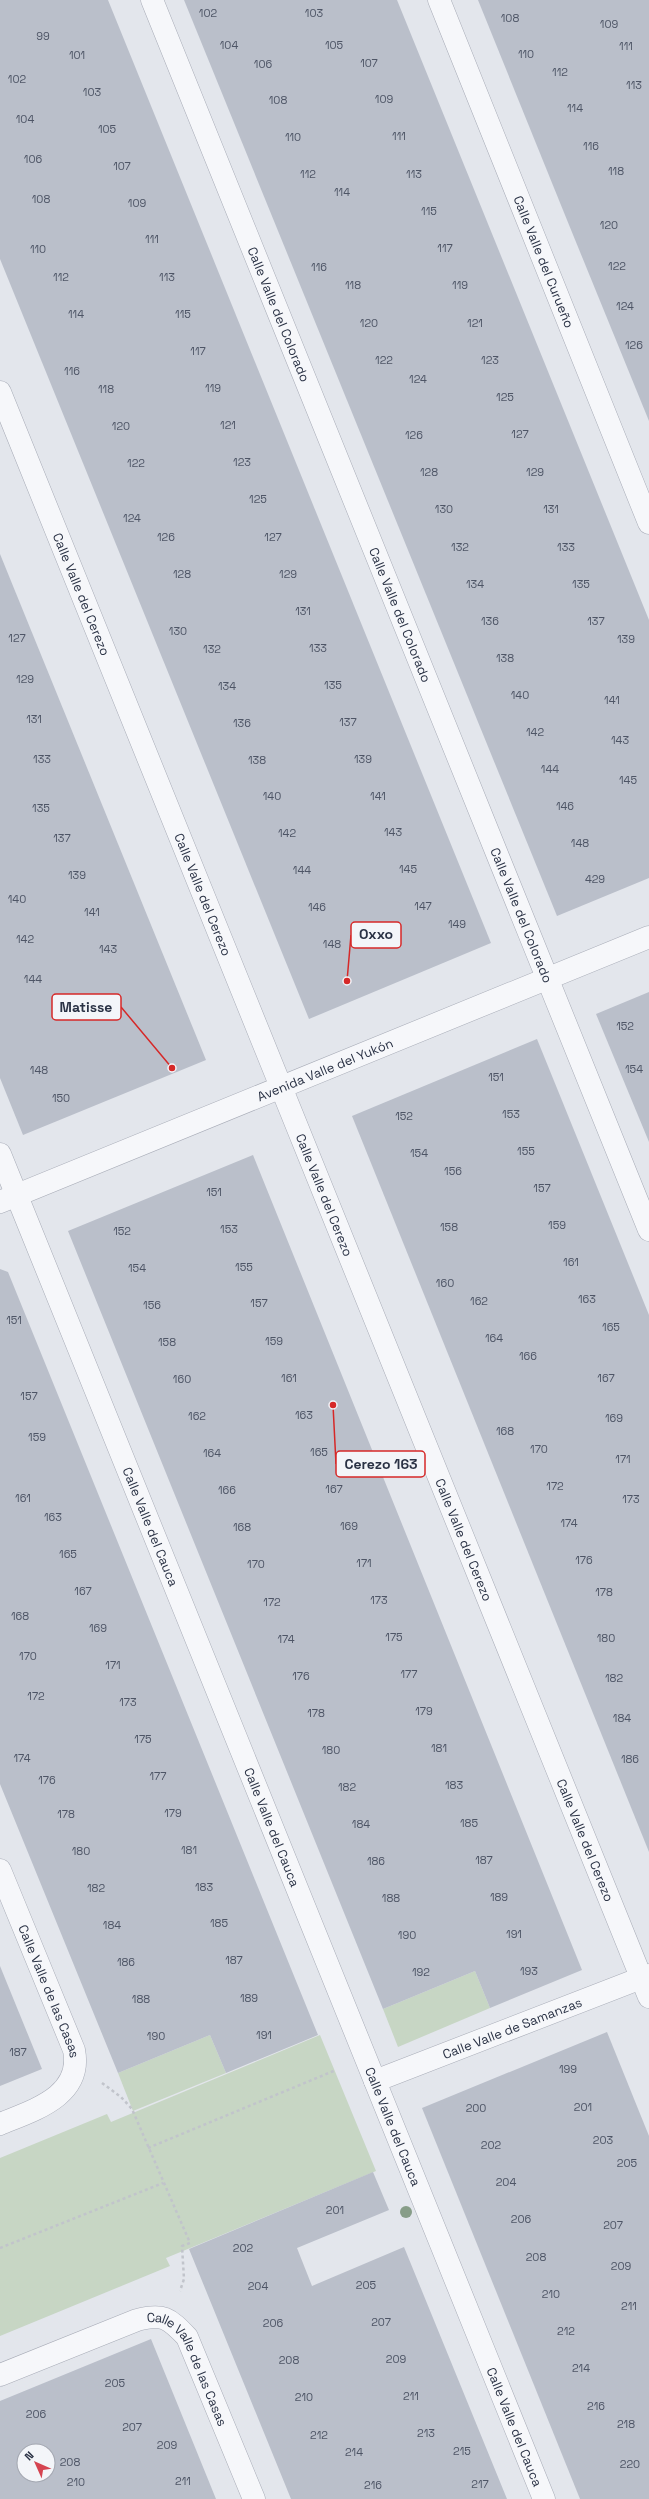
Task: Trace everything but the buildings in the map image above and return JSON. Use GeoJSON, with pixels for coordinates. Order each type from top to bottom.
{"type":"FeatureCollection","features":[{"type":"Feature","properties":{"kind":"street","name":"Calle Valle del Colorado"},"geometry":{"type":"LineString","coordinates":[[152,0],[546,979],[649,1230]]}},
{"type":"Feature","properties":{"kind":"street","name":"Calle Valle del Curueño"},"geometry":{"type":"LineString","coordinates":[[439,0],[649,523]]}},
{"type":"Feature","properties":{"kind":"street","name":"Calle Valle del Cerezo"},"geometry":{"type":"LineString","coordinates":[[0,392],[280,1088],[646,1983]]}},
{"type":"Feature","properties":{"kind":"street","name":"Avenida Valle del Yukón"},"geometry":{"type":"LineString","coordinates":[[8,1199],[649,937]]}},
{"type":"Feature","properties":{"kind":"street","name":"Calle Valle del Cauca"},"geometry":{"type":"LineString","coordinates":[[0,1154],[8,1199],[375,2081],[544,2499]]}},
{"type":"Feature","properties":{"kind":"street","name":"Calle Valle de las Casas"},"geometry":{"type":"LineString","coordinates":[[0,1870],[74,2050],[76,2063],[73,2077],[61,2092],[47,2104],[0,2124]]}},
{"type":"Feature","properties":{"kind":"street","name":"Calle Valle de Samanzas"},"geometry":{"type":"LineString","coordinates":[[375,2081],[646,1983]]}},
{"type":"Feature","properties":{"kind":"street","name":"Calle Valle de las Casas"},"geometry":{"type":"LineString","coordinates":[[0,2375],[137,2320],[151,2316],[165,2317],[187,2337],[254,2499]]}},
{"type":"Feature","properties":{"kind":"path"},"geometry":{"type":"LineString","coordinates":[[148,2148],[365,2058]]}},
{"type":"Feature","properties":{"kind":"path"},"geometry":{"type":"LineString","coordinates":[[73,2077],[81,2077],[102,2083],[121,2097],[132,2109],[190,2243],[182,2246],[184,2279],[165,2317]]}},
{"type":"Feature","properties":{"kind":"path"},"geometry":{"type":"LineString","coordinates":[[0,2248],[163,2182]]}},
{"type":"Feature","properties":{"kind":"green space"},"geometry":{"type":"Polygon","coordinates":[[[475,1971],[490,2008],[398,2047],[383,2009],[475,1971]]]}},
{"type":"Feature","properties":{"kind":"green space"},"geometry":{"type":"Polygon","coordinates":[[[210,2035],[226,2073],[133,2111],[118,2073],[210,2035]]]}},
{"type":"Feature","properties":{"kind":"green space"},"geometry":{"type":"Polygon","coordinates":[[[320,2035],[376,2171],[166,2258],[170,2266],[0,2336],[0,2158],[107,2114],[111,2122],[320,2035]]]}},
{"type":"Feature","properties":{"kind":"place","name":"Oxxo"},"geometry":{"type":"Point","coordinates":[347,981]}},
{"type":"Feature","properties":{"kind":"place","name":"Matisse"},"geometry":{"type":"Point","coordinates":[172,1068]}},
{"type":"Feature","properties":{"kind":"place","name":"Cerezo 163"},"geometry":{"type":"Point","coordinates":[333,1405]}}]}
